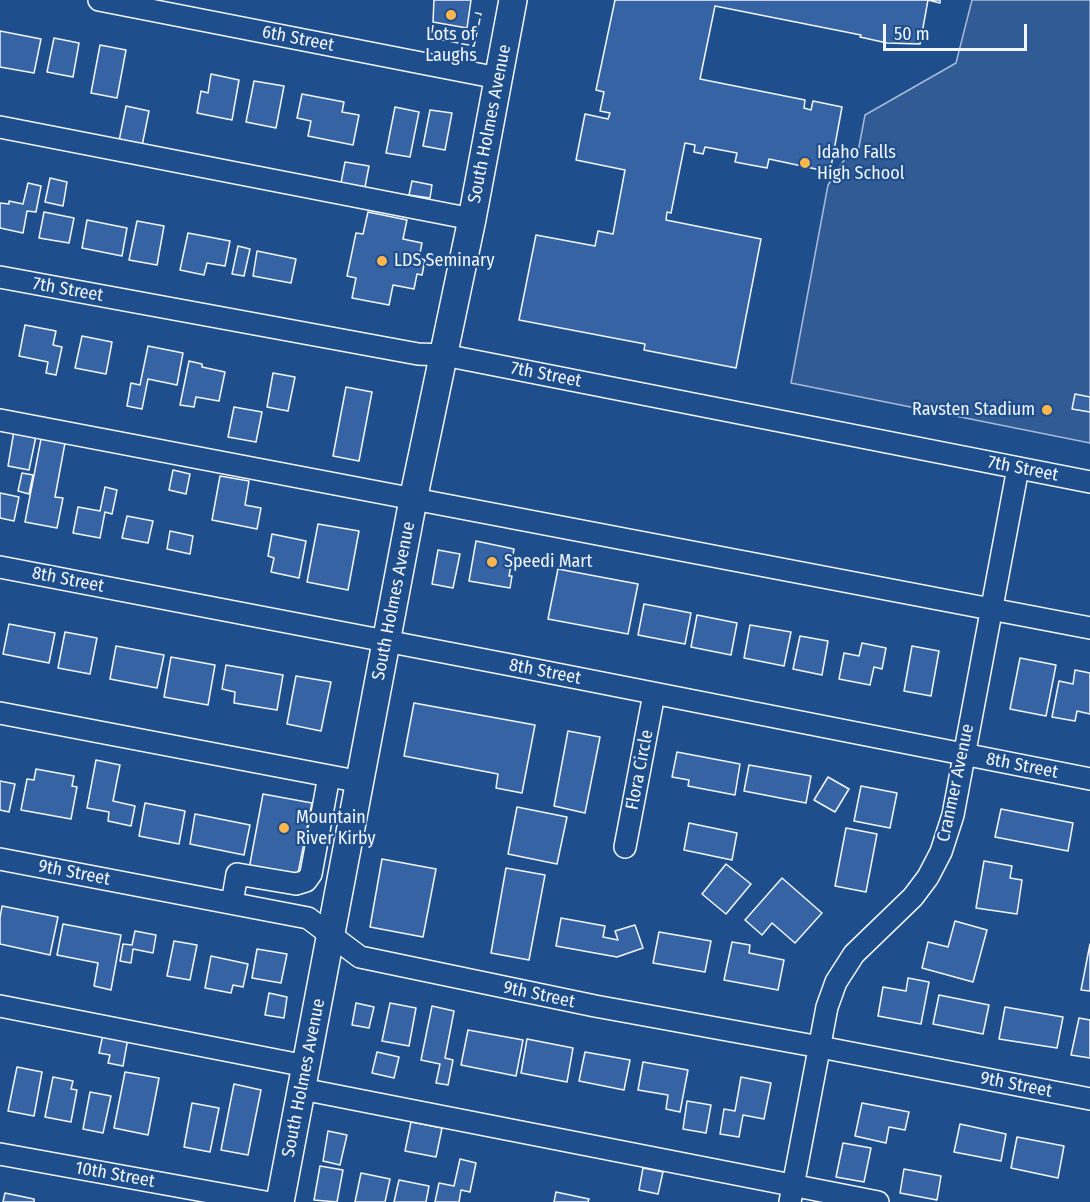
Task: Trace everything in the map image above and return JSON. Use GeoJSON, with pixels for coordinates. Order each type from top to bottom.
{"type":"FeatureCollection","features":[{"type":"Feature","properties":{"kind":"main road","name":"South Holmes Avenue"},"geometry":{"type":"LineString","coordinates":[[280,1202],[413,500],[472,219],[513,0]]}},
{"type":"Feature","properties":{"kind":"street","name":"6th Street"},"geometry":{"type":"LineString","coordinates":[[99,0],[498,78]]}},
{"type":"Feature","properties":{"kind":"street"},"geometry":{"type":"LineString","coordinates":[[0,127],[472,219]]}},
{"type":"Feature","properties":{"kind":"street","name":"7th Street"},"geometry":{"type":"LineString","coordinates":[[0,277],[418,354],[444,355],[1090,482]]}},
{"type":"Feature","properties":{"kind":"street"},"geometry":{"type":"LineString","coordinates":[[0,420],[1090,628]]}},
{"type":"Feature","properties":{"kind":"street","name":"Cranmer Avenue"},"geometry":{"type":"LineString","coordinates":[[792,1193],[827,1007],[836,982],[854,954],[913,897],[928,877],[941,852],[952,814],[1018,468]]}},
{"type":"Feature","properties":{"kind":"street","name":"8th Street"},"geometry":{"type":"LineString","coordinates":[[0,567],[1090,779]]}},
{"type":"Feature","properties":{"kind":"street","name":"Flora Circle"},"geometry":{"type":"LineString","coordinates":[[625,847],[654,694]]}},
{"type":"Feature","properties":{"kind":"street"},"geometry":{"type":"LineString","coordinates":[[0,713],[361,782]]}},
{"type":"Feature","properties":{"kind":"street"},"geometry":{"type":"LineString","coordinates":[[232,903],[237,874],[297,884],[306,880],[311,874],[328,776]]}},
{"type":"Feature","properties":{"kind":"street"},"geometry":{"type":"LineString","coordinates":[[318,835],[350,842]]}},
{"type":"Feature","properties":{"kind":"street","name":"9th Street"},"geometry":{"type":"LineString","coordinates":[[0,859],[308,918],[360,957],[595,1006],[1090,1100]]}},
{"type":"Feature","properties":{"kind":"street"},"geometry":{"type":"LineString","coordinates":[[272,911],[278,881]]}},
{"type":"Feature","properties":{"kind":"street"},"geometry":{"type":"LineString","coordinates":[[0,1006],[792,1193],[878,1202]]}},
{"type":"Feature","properties":{"kind":"street","name":"10th Street"},"geometry":{"type":"LineString","coordinates":[[0,1154],[265,1202]]}},
{"type":"Feature","properties":{"kind":"shaded area"},"geometry":{"type":"Polygon","coordinates":[[[972,0],[1090,0],[1090,443],[791,383],[828,185],[850,151],[858,152],[865,115],[956,63],[972,0]]]}},
{"type":"Feature","properties":{"kind":"building","name":"Lots of Laughs"},"geometry":{"type":"Polygon","coordinates":[[[434,0],[471,0],[467,28],[433,22],[434,0]]]}},
{"type":"Feature","properties":{"kind":"building"},"geometry":{"type":"Polygon","coordinates":[[[615,0],[928,0],[920,44],[887,43],[860,37],[861,35],[715,6],[700,79],[805,100],[804,108],[811,110],[813,101],[842,107],[830,172],[769,159],[767,168],[735,162],[737,153],[705,147],[703,154],[694,152],[695,145],[685,143],[671,213],[667,212],[666,220],[761,239],[736,368],[644,350],[645,344],[519,320],[536,235],[595,246],[598,231],[613,234],[625,170],[576,160],[585,114],[608,119],[610,113],[600,111],[604,92],[596,90],[615,0]]]}},
{"type":"Feature","properties":{"kind":"building"},"geometry":{"type":"Polygon","coordinates":[[[0,31],[41,39],[34,73],[0,67],[0,31]]]}},
{"type":"Feature","properties":{"kind":"building"},"geometry":{"type":"Polygon","coordinates":[[[54,38],[79,43],[73,77],[47,72],[54,38]]]}},
{"type":"Feature","properties":{"kind":"building"},"geometry":{"type":"Polygon","coordinates":[[[100,45],[126,50],[117,98],[91,93],[100,45]]]}},
{"type":"Feature","properties":{"kind":"building"},"geometry":{"type":"Polygon","coordinates":[[[211,74],[239,80],[232,120],[197,113],[201,91],[208,93],[211,74]]]}},
{"type":"Feature","properties":{"kind":"building"},"geometry":{"type":"Polygon","coordinates":[[[254,81],[284,86],[276,128],[246,122],[254,81]]]}},
{"type":"Feature","properties":{"kind":"building"},"geometry":{"type":"Polygon","coordinates":[[[302,94],[344,102],[342,112],[359,115],[353,145],[308,136],[311,121],[297,118],[302,94]]]}},
{"type":"Feature","properties":{"kind":"building"},"geometry":{"type":"Polygon","coordinates":[[[126,106],[149,111],[142,146],[119,141],[126,106]]]}},
{"type":"Feature","properties":{"kind":"building"},"geometry":{"type":"Polygon","coordinates":[[[395,107],[419,112],[410,157],[386,153],[395,107]]]}},
{"type":"Feature","properties":{"kind":"building"},"geometry":{"type":"Polygon","coordinates":[[[430,110],[452,113],[445,150],[423,146],[430,110]]]}},
{"type":"Feature","properties":{"kind":"building"},"geometry":{"type":"Polygon","coordinates":[[[345,162],[369,166],[365,187],[341,183],[345,162]]]}},
{"type":"Feature","properties":{"kind":"building"},"geometry":{"type":"Polygon","coordinates":[[[50,178],[67,182],[63,206],[45,202],[50,178]]]}},
{"type":"Feature","properties":{"kind":"building"},"geometry":{"type":"Polygon","coordinates":[[[412,181],[432,185],[430,198],[409,195],[412,181]]]}},
{"type":"Feature","properties":{"kind":"building"},"geometry":{"type":"Polygon","coordinates":[[[28,183],[41,186],[36,212],[27,211],[23,233],[0,228],[0,203],[9,204],[9,201],[23,204],[28,183]]]}},
{"type":"Feature","properties":{"kind":"building"},"geometry":{"type":"Polygon","coordinates":[[[44,212],[74,218],[69,243],[39,238],[44,212]]]}},
{"type":"Feature","properties":{"kind":"building"},"geometry":{"type":"Polygon","coordinates":[[[368,212],[407,220],[403,239],[422,243],[419,258],[425,260],[422,275],[417,274],[414,289],[393,285],[389,305],[352,298],[356,278],[347,276],[356,233],[363,234],[368,212]]]}},
{"type":"Feature","properties":{"kind":"building"},"geometry":{"type":"Polygon","coordinates":[[[87,220],[127,228],[122,256],[82,248],[87,220]]]}},
{"type":"Feature","properties":{"kind":"building"},"geometry":{"type":"Polygon","coordinates":[[[137,221],[164,226],[157,265],[129,260],[137,221]]]}},
{"type":"Feature","properties":{"kind":"building"},"geometry":{"type":"Polygon","coordinates":[[[188,233],[230,241],[225,266],[207,263],[204,275],[180,270],[188,233]]]}},
{"type":"Feature","properties":{"kind":"building"},"geometry":{"type":"Polygon","coordinates":[[[238,246],[250,249],[244,276],[232,274],[238,246]]]}},
{"type":"Feature","properties":{"kind":"building"},"geometry":{"type":"Polygon","coordinates":[[[257,251],[296,259],[291,283],[253,276],[257,251]]]}},
{"type":"Feature","properties":{"kind":"building"},"geometry":{"type":"Polygon","coordinates":[[[25,325],[56,331],[53,345],[62,347],[56,375],[46,373],[48,362],[19,356],[25,325]]]}},
{"type":"Feature","properties":{"kind":"building"},"geometry":{"type":"Polygon","coordinates":[[[82,336],[112,342],[106,374],[75,368],[82,336]]]}},
{"type":"Feature","properties":{"kind":"building"},"geometry":{"type":"Polygon","coordinates":[[[148,346],[183,353],[177,385],[148,379],[142,409],[127,406],[131,383],[140,385],[148,346]]]}},
{"type":"Feature","properties":{"kind":"building"},"geometry":{"type":"Polygon","coordinates":[[[189,361],[202,364],[202,367],[225,372],[219,401],[196,397],[194,407],[180,405],[189,361]]]}},
{"type":"Feature","properties":{"kind":"building"},"geometry":{"type":"Polygon","coordinates":[[[273,373],[295,377],[288,411],[267,407],[273,373]]]}},
{"type":"Feature","properties":{"kind":"building"},"geometry":{"type":"Polygon","coordinates":[[[346,387],[372,392],[359,461],[333,456],[346,387]]]}},
{"type":"Feature","properties":{"kind":"building"},"geometry":{"type":"Polygon","coordinates":[[[1075,394],[1090,397],[1090,412],[1072,409],[1075,394]]]}},
{"type":"Feature","properties":{"kind":"building"},"geometry":{"type":"Polygon","coordinates":[[[234,407],[262,412],[256,442],[228,437],[234,407]]]}},
{"type":"Feature","properties":{"kind":"building"},"geometry":{"type":"Polygon","coordinates":[[[14,431],[36,436],[29,470],[8,466],[14,431]]]}},
{"type":"Feature","properties":{"kind":"building"},"geometry":{"type":"Polygon","coordinates":[[[41,439],[65,443],[55,497],[63,498],[57,528],[25,522],[41,439]]]}},
{"type":"Feature","properties":{"kind":"building"},"geometry":{"type":"Polygon","coordinates":[[[173,470],[190,474],[186,494],[169,490],[173,470]]]}},
{"type":"Feature","properties":{"kind":"building"},"geometry":{"type":"Polygon","coordinates":[[[22,473],[33,475],[29,494],[18,491],[22,473]]]}},
{"type":"Feature","properties":{"kind":"building"},"geometry":{"type":"Polygon","coordinates":[[[220,476],[249,481],[245,505],[261,508],[257,529],[212,520],[220,476]]]}},
{"type":"Feature","properties":{"kind":"building"},"geometry":{"type":"Polygon","coordinates":[[[105,487],[117,490],[112,514],[105,512],[100,538],[73,533],[78,507],[100,511],[105,487]]]}},
{"type":"Feature","properties":{"kind":"building"},"geometry":{"type":"Polygon","coordinates":[[[0,493],[19,497],[14,521],[0,518],[0,493]]]}},
{"type":"Feature","properties":{"kind":"building"},"geometry":{"type":"Polygon","coordinates":[[[127,516],[153,521],[148,543],[122,538],[127,516]]]}},
{"type":"Feature","properties":{"kind":"building"},"geometry":{"type":"Polygon","coordinates":[[[318,524],[359,531],[348,590],[307,582],[318,524]]]}},
{"type":"Feature","properties":{"kind":"building"},"geometry":{"type":"Polygon","coordinates":[[[170,531],[193,536],[190,554],[167,549],[170,531]]]}},
{"type":"Feature","properties":{"kind":"building"},"geometry":{"type":"Polygon","coordinates":[[[272,534],[306,541],[299,578],[271,572],[274,558],[268,556],[272,534]]]}},
{"type":"Feature","properties":{"kind":"building","name":"Speedi Mart"},"geometry":{"type":"Polygon","coordinates":[[[476,541],[514,549],[509,576],[512,576],[510,588],[469,581],[476,541]]]}},
{"type":"Feature","properties":{"kind":"building"},"geometry":{"type":"Polygon","coordinates":[[[438,550],[460,554],[453,588],[432,584],[438,550]]]}},
{"type":"Feature","properties":{"kind":"building"},"geometry":{"type":"Polygon","coordinates":[[[558,569],[638,584],[628,634],[548,619],[558,569]]]}},
{"type":"Feature","properties":{"kind":"building"},"geometry":{"type":"Polygon","coordinates":[[[644,604],[691,613],[685,644],[638,635],[644,604]]]}},
{"type":"Feature","properties":{"kind":"building"},"geometry":{"type":"Polygon","coordinates":[[[697,615],[737,623],[731,655],[691,647],[697,615]]]}},
{"type":"Feature","properties":{"kind":"building"},"geometry":{"type":"Polygon","coordinates":[[[9,624],[55,633],[49,663],[3,654],[9,624]]]}},
{"type":"Feature","properties":{"kind":"building"},"geometry":{"type":"Polygon","coordinates":[[[750,625],[791,632],[784,666],[744,658],[750,625]]]}},
{"type":"Feature","properties":{"kind":"building"},"geometry":{"type":"Polygon","coordinates":[[[65,632],[97,638],[90,674],[58,668],[65,632]]]}},
{"type":"Feature","properties":{"kind":"building"},"geometry":{"type":"Polygon","coordinates":[[[800,636],[828,641],[822,675],[793,669],[800,636]]]}},
{"type":"Feature","properties":{"kind":"building"},"geometry":{"type":"Polygon","coordinates":[[[862,643],[886,648],[882,669],[874,667],[870,685],[839,679],[844,653],[859,656],[862,643]]]}},
{"type":"Feature","properties":{"kind":"building"},"geometry":{"type":"Polygon","coordinates":[[[116,646],[164,655],[157,688],[110,679],[116,646]]]}},
{"type":"Feature","properties":{"kind":"building"},"geometry":{"type":"Polygon","coordinates":[[[912,646],[939,651],[931,696],[904,691],[912,646]]]}},
{"type":"Feature","properties":{"kind":"building"},"geometry":{"type":"Polygon","coordinates":[[[171,657],[215,665],[208,705],[164,697],[171,657]]]}},
{"type":"Feature","properties":{"kind":"building"},"geometry":{"type":"Polygon","coordinates":[[[1020,658],[1056,665],[1046,716],[1010,709],[1020,658]]]}},
{"type":"Feature","properties":{"kind":"building"},"geometry":{"type":"Polygon","coordinates":[[[226,665],[283,675],[277,710],[234,703],[235,692],[222,689],[226,665]]]}},
{"type":"Feature","properties":{"kind":"building"},"geometry":{"type":"Polygon","coordinates":[[[1075,670],[1090,673],[1090,714],[1077,711],[1075,721],[1052,717],[1059,681],[1073,684],[1075,670]]]}},
{"type":"Feature","properties":{"kind":"building"},"geometry":{"type":"Polygon","coordinates":[[[296,676],[331,682],[321,731],[287,724],[296,676]]]}},
{"type":"Feature","properties":{"kind":"building"},"geometry":{"type":"Polygon","coordinates":[[[414,703],[535,725],[522,793],[496,788],[498,774],[404,756],[414,703]]]}},
{"type":"Feature","properties":{"kind":"building"},"geometry":{"type":"Polygon","coordinates":[[[568,731],[600,737],[585,813],[554,806],[568,731]]]}},
{"type":"Feature","properties":{"kind":"building"},"geometry":{"type":"Polygon","coordinates":[[[677,752],[740,764],[735,795],[688,786],[689,780],[672,777],[677,752]]]}},
{"type":"Feature","properties":{"kind":"building"},"geometry":{"type":"Polygon","coordinates":[[[96,760],[120,765],[113,801],[135,806],[131,826],[108,821],[109,812],[87,808],[96,760]]]}},
{"type":"Feature","properties":{"kind":"building"},"geometry":{"type":"Polygon","coordinates":[[[749,765],[811,776],[806,803],[744,791],[749,765]]]}},
{"type":"Feature","properties":{"kind":"building"},"geometry":{"type":"Polygon","coordinates":[[[36,769],[74,776],[72,786],[77,787],[71,819],[21,810],[27,779],[34,780],[36,769]]]}},
{"type":"Feature","properties":{"kind":"building"},"geometry":{"type":"Polygon","coordinates":[[[828,777],[849,789],[835,812],[814,800],[828,777]]]}},
{"type":"Feature","properties":{"kind":"building"},"geometry":{"type":"Polygon","coordinates":[[[0,781],[15,784],[9,812],[0,810],[0,781]]]}},
{"type":"Feature","properties":{"kind":"building"},"geometry":{"type":"Polygon","coordinates":[[[861,786],[897,793],[890,828],[854,821],[861,786]]]}},
{"type":"Feature","properties":{"kind":"building"},"geometry":{"type":"Polygon","coordinates":[[[263,794],[312,803],[297,878],[249,869],[263,794]]]}},
{"type":"Feature","properties":{"kind":"building"},"geometry":{"type":"Polygon","coordinates":[[[145,803],[185,811],[179,844],[139,836],[145,803]]]}},
{"type":"Feature","properties":{"kind":"building"},"geometry":{"type":"Polygon","coordinates":[[[517,807],[567,817],[557,864],[508,854],[517,807]]]}},
{"type":"Feature","properties":{"kind":"building"},"geometry":{"type":"Polygon","coordinates":[[[1001,809],[1073,823],[1068,851],[995,837],[1001,809]]]}},
{"type":"Feature","properties":{"kind":"building"},"geometry":{"type":"Polygon","coordinates":[[[195,814],[250,825],[244,855],[190,844],[195,814]]]}},
{"type":"Feature","properties":{"kind":"building"},"geometry":{"type":"Polygon","coordinates":[[[689,823],[737,833],[732,860],[684,850],[689,823]]]}},
{"type":"Feature","properties":{"kind":"building"},"geometry":{"type":"Polygon","coordinates":[[[846,828],[877,834],[866,892],[835,886],[846,828]]]}},
{"type":"Feature","properties":{"kind":"building"},"geometry":{"type":"Polygon","coordinates":[[[382,859],[436,869],[423,937],[370,927],[382,859]]]}},
{"type":"Feature","properties":{"kind":"building"},"geometry":{"type":"Polygon","coordinates":[[[984,861],[1012,866],[1010,878],[1022,880],[1017,914],[976,908],[984,861]]]}},
{"type":"Feature","properties":{"kind":"building"},"geometry":{"type":"Polygon","coordinates":[[[726,864],[751,884],[726,914],[702,894],[726,864]]]}},
{"type":"Feature","properties":{"kind":"building"},"geometry":{"type":"Polygon","coordinates":[[[506,868],[545,875],[529,960],[491,953],[506,868]]]}},
{"type":"Feature","properties":{"kind":"building"},"geometry":{"type":"Polygon","coordinates":[[[782,878],[822,913],[795,943],[772,923],[762,935],[745,920],[782,878]]]}},
{"type":"Feature","properties":{"kind":"building"},"geometry":{"type":"Polygon","coordinates":[[[2,906],[58,917],[50,955],[0,944],[2,906]]]}},
{"type":"Feature","properties":{"kind":"building"},"geometry":{"type":"Polygon","coordinates":[[[561,918],[605,926],[603,937],[618,940],[615,931],[635,925],[643,948],[617,957],[556,946],[561,918]]]}},
{"type":"Feature","properties":{"kind":"building"},"geometry":{"type":"Polygon","coordinates":[[[955,921],[987,930],[973,982],[922,968],[928,942],[948,947],[955,921]]]}},
{"type":"Feature","properties":{"kind":"building"},"geometry":{"type":"Polygon","coordinates":[[[63,924],[121,935],[111,990],[94,986],[98,963],[57,955],[63,924]]]}},
{"type":"Feature","properties":{"kind":"building"},"geometry":{"type":"Polygon","coordinates":[[[135,931],[156,935],[153,953],[133,949],[131,963],[120,961],[123,944],[132,945],[135,931]]]}},
{"type":"Feature","properties":{"kind":"building"},"geometry":{"type":"Polygon","coordinates":[[[659,932],[711,941],[705,972],[653,963],[659,932]]]}},
{"type":"Feature","properties":{"kind":"building"},"geometry":{"type":"Polygon","coordinates":[[[174,941],[197,945],[190,980],[167,976],[174,941]]]}},
{"type":"Feature","properties":{"kind":"building"},"geometry":{"type":"Polygon","coordinates":[[[732,942],[750,945],[749,953],[784,960],[778,990],[724,980],[732,942]]]}},
{"type":"Feature","properties":{"kind":"building"},"geometry":{"type":"Polygon","coordinates":[[[1090,944],[1090,991],[1081,990],[1090,944]]]}},
{"type":"Feature","properties":{"kind":"building"},"geometry":{"type":"Polygon","coordinates":[[[257,949],[287,954],[281,983],[252,978],[257,949]]]}},
{"type":"Feature","properties":{"kind":"building"},"geometry":{"type":"Polygon","coordinates":[[[211,956],[248,964],[243,987],[233,985],[231,993],[205,988],[211,956]]]}},
{"type":"Feature","properties":{"kind":"building"},"geometry":{"type":"Polygon","coordinates":[[[908,978],[929,982],[921,1024],[878,1016],[883,987],[906,991],[908,978]]]}},
{"type":"Feature","properties":{"kind":"building"},"geometry":{"type":"Polygon","coordinates":[[[269,993],[287,997],[284,1018],[265,1015],[269,993]]]}},
{"type":"Feature","properties":{"kind":"building"},"geometry":{"type":"Polygon","coordinates":[[[939,995],[989,1005],[983,1034],[933,1024],[939,995]]]}},
{"type":"Feature","properties":{"kind":"building"},"geometry":{"type":"Polygon","coordinates":[[[356,1003],[374,1007],[369,1028],[352,1025],[356,1003]]]}},
{"type":"Feature","properties":{"kind":"building"},"geometry":{"type":"Polygon","coordinates":[[[390,1003],[416,1008],[409,1046],[382,1041],[390,1003]]]}},
{"type":"Feature","properties":{"kind":"building"},"geometry":{"type":"Polygon","coordinates":[[[432,1006],[454,1011],[445,1058],[453,1060],[448,1085],[436,1083],[440,1064],[421,1060],[432,1006]]]}},
{"type":"Feature","properties":{"kind":"building"},"geometry":{"type":"Polygon","coordinates":[[[1005,1007],[1063,1017],[1057,1048],[999,1039],[1005,1007]]]}},
{"type":"Feature","properties":{"kind":"building"},"geometry":{"type":"Polygon","coordinates":[[[1079,1018],[1090,1020],[1090,1058],[1071,1055],[1079,1018]]]}},
{"type":"Feature","properties":{"kind":"building"},"geometry":{"type":"Polygon","coordinates":[[[468,1030],[523,1040],[516,1076],[461,1065],[468,1030]]]}},
{"type":"Feature","properties":{"kind":"building"},"geometry":{"type":"Polygon","coordinates":[[[103,1034],[128,1038],[123,1066],[108,1063],[110,1055],[99,1053],[103,1034]]]}},
{"type":"Feature","properties":{"kind":"building"},"geometry":{"type":"Polygon","coordinates":[[[527,1039],[573,1048],[567,1082],[521,1073],[527,1039]]]}},
{"type":"Feature","properties":{"kind":"building"},"geometry":{"type":"Polygon","coordinates":[[[377,1052],[399,1057],[394,1078],[372,1073],[377,1052]]]}},
{"type":"Feature","properties":{"kind":"building"},"geometry":{"type":"Polygon","coordinates":[[[585,1052],[630,1060],[624,1090],[579,1081],[585,1052]]]}},
{"type":"Feature","properties":{"kind":"building"},"geometry":{"type":"Polygon","coordinates":[[[643,1062],[688,1070],[680,1112],[666,1109],[668,1095],[638,1090],[643,1062]]]}},
{"type":"Feature","properties":{"kind":"building"},"geometry":{"type":"Polygon","coordinates":[[[17,1067],[42,1072],[34,1116],[8,1111],[17,1067]]]}},
{"type":"Feature","properties":{"kind":"building"},"geometry":{"type":"Polygon","coordinates":[[[125,1072],[159,1078],[148,1135],[114,1128],[125,1072]]]}},
{"type":"Feature","properties":{"kind":"building"},"geometry":{"type":"Polygon","coordinates":[[[53,1077],[73,1081],[71,1089],[77,1090],[71,1122],[45,1117],[53,1077]]]}},
{"type":"Feature","properties":{"kind":"building"},"geometry":{"type":"Polygon","coordinates":[[[741,1077],[771,1083],[764,1119],[743,1115],[739,1137],[720,1134],[724,1109],[735,1111],[741,1077]]]}},
{"type":"Feature","properties":{"kind":"building"},"geometry":{"type":"Polygon","coordinates":[[[234,1084],[261,1090],[248,1155],[221,1150],[234,1084]]]}},
{"type":"Feature","properties":{"kind":"building"},"geometry":{"type":"Polygon","coordinates":[[[90,1092],[111,1096],[103,1133],[83,1129],[90,1092]]]}},
{"type":"Feature","properties":{"kind":"building"},"geometry":{"type":"Polygon","coordinates":[[[687,1101],[711,1105],[706,1133],[683,1129],[687,1101]]]}},
{"type":"Feature","properties":{"kind":"building"},"geometry":{"type":"Polygon","coordinates":[[[192,1103],[219,1108],[210,1152],[184,1147],[192,1103]]]}},
{"type":"Feature","properties":{"kind":"building"},"geometry":{"type":"Polygon","coordinates":[[[862,1103],[909,1112],[905,1130],[889,1127],[886,1143],[855,1136],[862,1103]]]}},
{"type":"Feature","properties":{"kind":"building"},"geometry":{"type":"Polygon","coordinates":[[[411,1122],[442,1128],[436,1157],[405,1151],[411,1122]]]}},
{"type":"Feature","properties":{"kind":"building"},"geometry":{"type":"Polygon","coordinates":[[[960,1124],[1006,1134],[1001,1161],[954,1152],[960,1124]]]}},
{"type":"Feature","properties":{"kind":"building"},"geometry":{"type":"Polygon","coordinates":[[[328,1131],[347,1135],[340,1165],[323,1161],[328,1131]]]}},
{"type":"Feature","properties":{"kind":"building"},"geometry":{"type":"Polygon","coordinates":[[[1017,1137],[1064,1146],[1058,1178],[1011,1168],[1017,1137]]]}},
{"type":"Feature","properties":{"kind":"building"},"geometry":{"type":"Polygon","coordinates":[[[843,1143],[871,1148],[864,1182],[836,1177],[843,1143]]]}},
{"type":"Feature","properties":{"kind":"building"},"geometry":{"type":"Polygon","coordinates":[[[460,1159],[476,1163],[470,1192],[461,1190],[459,1202],[435,1202],[439,1183],[454,1186],[460,1159]]]}},
{"type":"Feature","properties":{"kind":"building"},"geometry":{"type":"Polygon","coordinates":[[[320,1166],[343,1170],[337,1202],[314,1200],[320,1166]]]}},
{"type":"Feature","properties":{"kind":"building"},"geometry":{"type":"Polygon","coordinates":[[[643,1168],[663,1172],[658,1194],[639,1190],[643,1168]]]}},
{"type":"Feature","properties":{"kind":"building"},"geometry":{"type":"Polygon","coordinates":[[[904,1169],[941,1176],[937,1200],[900,1193],[904,1169]]]}},
{"type":"Feature","properties":{"kind":"building"},"geometry":{"type":"Polygon","coordinates":[[[361,1173],[390,1179],[385,1202],[355,1202],[361,1173]]]}},
{"type":"Feature","properties":{"kind":"building"},"geometry":{"type":"Polygon","coordinates":[[[399,1180],[429,1186],[426,1202],[394,1202],[399,1180]]]}},
{"type":"Feature","properties":{"kind":"building"},"geometry":{"type":"Polygon","coordinates":[[[556,1192],[589,1199],[588,1202],[554,1202],[556,1192]]]}},
{"type":"Feature","properties":{"kind":"building"},"geometry":{"type":"Polygon","coordinates":[[[5,1193],[34,1199],[34,1202],[3,1202],[5,1193]]]}},
{"type":"Feature","properties":{"kind":"fence"},"geometry":{"type":"LineString","coordinates":[[433,25],[431,38],[474,46],[481,14],[472,12]]}},
{"type":"Feature","properties":{"kind":"place","name":"Lots of Laughs"},"geometry":{"type":"Point","coordinates":[451,15]}},
{"type":"Feature","properties":{"kind":"place","name":"Idaho Falls High School"},"geometry":{"type":"Point","coordinates":[805,163]}},
{"type":"Feature","properties":{"kind":"place","name":"LDS Seminary"},"geometry":{"type":"Point","coordinates":[382,261]}},
{"type":"Feature","properties":{"kind":"place","name":"Ravsten Stadium"},"geometry":{"type":"Point","coordinates":[1047,410]}},
{"type":"Feature","properties":{"kind":"place","name":"Speedi Mart"},"geometry":{"type":"Point","coordinates":[492,562]}},
{"type":"Feature","properties":{"kind":"place","name":"Mountain River Kirby"},"geometry":{"type":"Point","coordinates":[284,828]}}]}
